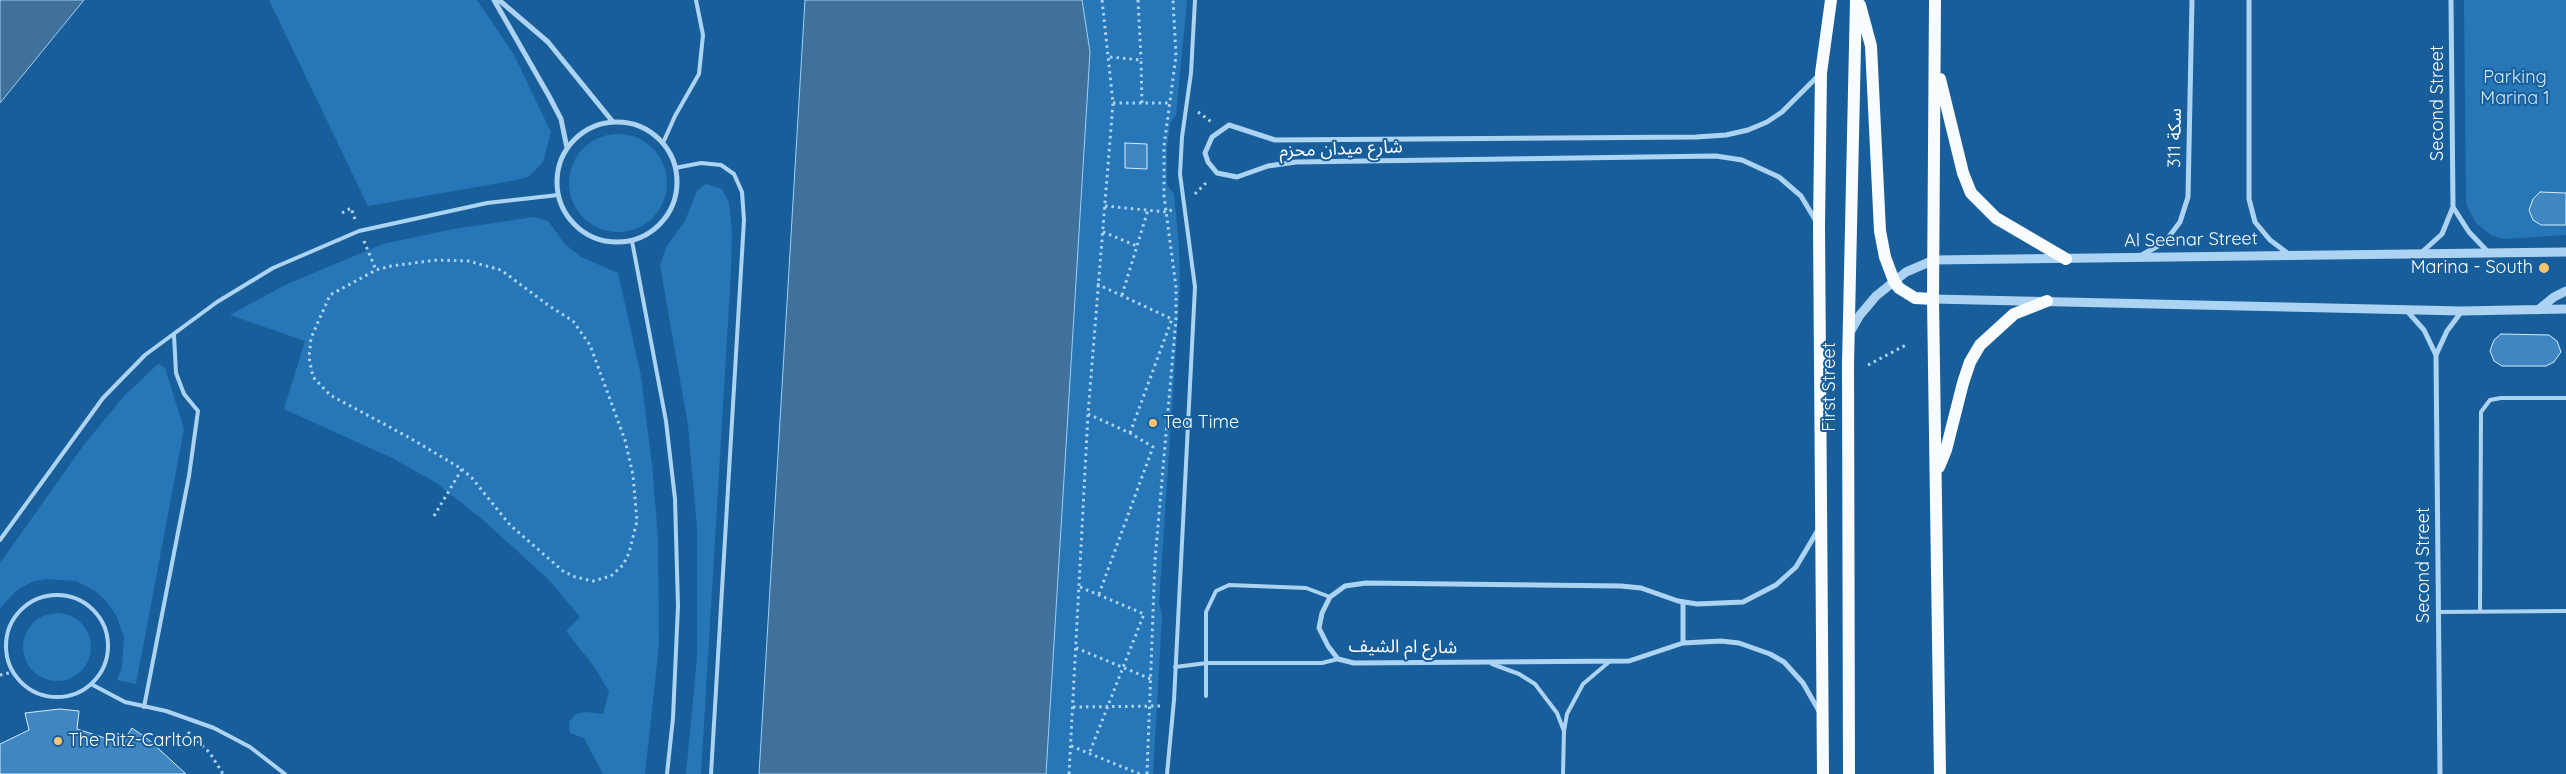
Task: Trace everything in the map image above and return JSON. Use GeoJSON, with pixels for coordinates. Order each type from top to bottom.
{"type":"FeatureCollection","features":[{"type":"Feature","properties":{"kind":"main road"},"geometry":{"type":"LineString","coordinates":[[1823,774],[1821,716],[1819,226],[1821,74],[1831,0]]}},
{"type":"Feature","properties":{"kind":"main road"},"geometry":{"type":"LineString","coordinates":[[1857,0],[1871,46],[1880,231],[1886,257],[1894,281],[1906,294],[1915,298],[1933,300]]}},
{"type":"Feature","properties":{"kind":"main road","name":"First Street"},"geometry":{"type":"LineString","coordinates":[[1849,774],[1848,335],[1857,0]]}},
{"type":"Feature","properties":{"kind":"main road"},"geometry":{"type":"LineString","coordinates":[[1935,0],[1933,300],[1940,774]]}},
{"type":"Feature","properties":{"kind":"main road"},"geometry":{"type":"LineString","coordinates":[[1936,60],[1963,173],[1971,193],[1996,218],[2066,259]]}},
{"type":"Feature","properties":{"kind":"main road"},"geometry":{"type":"LineString","coordinates":[[1937,472],[1946,450],[1970,362],[1980,345],[2014,314],[2047,301]]}},
{"type":"Feature","properties":{"kind":"street"},"geometry":{"type":"LineString","coordinates":[[494,0],[561,120],[567,148]]}},
{"type":"Feature","properties":{"kind":"street"},"geometry":{"type":"LineString","coordinates":[[499,0],[548,42],[613,122]]}},
{"type":"Feature","properties":{"kind":"street","name":"سكة 311"},"geometry":{"type":"LineString","coordinates":[[2140,256],[2165,242],[2180,222],[2188,197],[2192,0]]}},
{"type":"Feature","properties":{"kind":"street"},"geometry":{"type":"LineString","coordinates":[[2249,0],[2249,199],[2255,222],[2270,240],[2290,255]]}},
{"type":"Feature","properties":{"kind":"street","name":"Second Street"},"geometry":{"type":"LineString","coordinates":[[2421,253],[2442,234],[2453,207],[2451,0]]}},
{"type":"Feature","properties":{"kind":"street","name":"شارع ميدان محزم"},"geometry":{"type":"LineString","coordinates":[[1220,129],[1229,125],[1275,140],[1696,138],[1726,135],[1748,130],[1767,122],[1782,112],[1821,74]]}},
{"type":"Feature","properties":{"kind":"street"},"geometry":{"type":"LineString","coordinates":[[613,122],[640,127],[653,134],[663,144],[675,168],[674,199],[668,213],[658,226],[646,235],[632,241],[604,241],[585,233],[570,220],[558,195],[557,176],[567,148],[587,130],[613,122]]}},
{"type":"Feature","properties":{"kind":"street"},"geometry":{"type":"LineString","coordinates":[[1217,173],[1208,162],[1205,153],[1212,137],[1220,129]]}},
{"type":"Feature","properties":{"kind":"street","name":"شارع ميدان محزم"},"geometry":{"type":"LineString","coordinates":[[1217,173],[1237,177],[1268,166],[1296,162],[1716,156],[1742,160],[1764,168],[1783,180],[1800,196],[1819,226]]}},
{"type":"Feature","properties":{"kind":"street"},"geometry":{"type":"LineString","coordinates":[[2453,207],[2469,232],[2489,253]]}},
{"type":"Feature","properties":{"kind":"street","name":"Al Seenar Street"},"geometry":{"type":"LineString","coordinates":[[1848,335],[1860,315],[1876,296],[1894,281],[1934,260],[2566,252]]}},
{"type":"Feature","properties":{"kind":"street"},"geometry":{"type":"LineString","coordinates":[[2538,310],[2554,297],[2566,291]]}},
{"type":"Feature","properties":{"kind":"street"},"geometry":{"type":"LineString","coordinates":[[1933,300],[2462,311],[2566,309]]}},
{"type":"Feature","properties":{"kind":"street","name":"Second Street"},"geometry":{"type":"LineString","coordinates":[[2407,310],[2424,330],[2436,356],[2440,774]]}},
{"type":"Feature","properties":{"kind":"street","name":"Second Street"},"geometry":{"type":"LineString","coordinates":[[2436,356],[2448,331],[2462,311]]}},
{"type":"Feature","properties":{"kind":"street"},"geometry":{"type":"LineString","coordinates":[[1330,597],[1345,586],[1366,583],[1621,586],[1641,588],[1683,602],[1718,604],[1743,602],[1776,585],[1796,567],[1820,526]]}},
{"type":"Feature","properties":{"kind":"street","name":"شارع ام الشيف"},"geometry":{"type":"LineString","coordinates":[[1330,597],[1322,613],[1319,628],[1322,638],[1338,659],[1354,664],[1629,662],[1683,643],[1730,642],[1770,654],[1784,662],[1803,682],[1821,716]]}},
{"type":"Feature","properties":{"kind":"street"},"geometry":{"type":"LineString","coordinates":[[1683,602],[1683,643]]}},
{"type":"Feature","properties":{"kind":"lane"},"geometry":{"type":"LineString","coordinates":[[663,144],[675,116],[699,74],[703,35],[696,0]]}},
{"type":"Feature","properties":{"kind":"lane"},"geometry":{"type":"LineString","coordinates":[[1167,774],[1173,706],[1195,288],[1193,260],[1183,204],[1180,174],[1182,137],[1195,21],[1195,0]]}},
{"type":"Feature","properties":{"kind":"lane"},"geometry":{"type":"LineString","coordinates":[[675,168],[701,164],[721,165],[734,174],[742,192],[744,220],[711,774]]}},
{"type":"Feature","properties":{"kind":"lane"},"geometry":{"type":"LineString","coordinates":[[0,540],[103,398],[145,355],[217,302],[272,268],[359,231],[487,204],[558,195]]}},
{"type":"Feature","properties":{"kind":"lane"},"geometry":{"type":"LineString","coordinates":[[632,241],[666,421],[675,499],[678,606],[673,718],[667,774]]}},
{"type":"Feature","properties":{"kind":"lane"},"geometry":{"type":"LineString","coordinates":[[144,707],[189,476],[198,411],[184,394],[176,373],[174,335]]}},
{"type":"Feature","properties":{"kind":"lane"},"geometry":{"type":"LineString","coordinates":[[2480,612],[2481,412],[2490,400],[2501,398],[2566,398]]}},
{"type":"Feature","properties":{"kind":"lane"},"geometry":{"type":"LineString","coordinates":[[1206,696],[1206,612],[1216,591],[1229,585],[1306,588],[1330,597]]}},
{"type":"Feature","properties":{"kind":"lane"},"geometry":{"type":"LineString","coordinates":[[70,596],[93,610],[101,620],[106,632],[107,658],[102,671],[91,684],[71,695],[44,695],[32,690],[13,672],[7,646],[8,633],[21,610],[44,597],[70,596]]}},
{"type":"Feature","properties":{"kind":"lane"},"geometry":{"type":"LineString","coordinates":[[2438,612],[2566,611]]}},
{"type":"Feature","properties":{"kind":"lane"},"geometry":{"type":"LineString","coordinates":[[1175,667],[1207,663],[1322,663],[1338,659]]}},
{"type":"Feature","properties":{"kind":"lane"},"geometry":{"type":"LineString","coordinates":[[1485,662],[1519,674],[1534,684],[1557,714],[1564,731]]}},
{"type":"Feature","properties":{"kind":"lane"},"geometry":{"type":"LineString","coordinates":[[1563,774],[1564,731],[1567,714],[1583,684],[1609,662]]}},
{"type":"Feature","properties":{"kind":"lane"},"geometry":{"type":"LineString","coordinates":[[91,684],[125,702],[166,711],[214,728],[250,747],[285,774]]}},
{"type":"Feature","properties":{"kind":"path"},"geometry":{"type":"LineString","coordinates":[[1069,774],[1088,414],[1113,103],[1110,57],[1102,0]]}},
{"type":"Feature","properties":{"kind":"path"},"geometry":{"type":"LineString","coordinates":[[1138,0],[1142,104]]}},
{"type":"Feature","properties":{"kind":"path"},"geometry":{"type":"LineString","coordinates":[[1147,774],[1155,560],[1176,287],[1164,196],[1164,146],[1176,56],[1173,0]]}},
{"type":"Feature","properties":{"kind":"path"},"geometry":{"type":"LineString","coordinates":[[1110,57],[1141,60]]}},
{"type":"Feature","properties":{"kind":"path"},"geometry":{"type":"LineString","coordinates":[[1113,103],[1187,103],[1220,129]]}},
{"type":"Feature","properties":{"kind":"path"},"geometry":{"type":"LineString","coordinates":[[1105,206],[1167,212],[1183,204],[1217,173]]}},
{"type":"Feature","properties":{"kind":"path"},"geometry":{"type":"LineString","coordinates":[[1122,295],[1148,210]]}},
{"type":"Feature","properties":{"kind":"path"},"geometry":{"type":"LineString","coordinates":[[1103,232],[1136,246]]}},
{"type":"Feature","properties":{"kind":"path"},"geometry":{"type":"LineString","coordinates":[[437,260],[468,262],[502,270],[548,305],[573,321],[590,345],[625,440],[633,474],[637,521],[629,553],[623,565],[611,576],[593,581],[575,577],[563,571],[510,525],[472,478],[462,469],[410,438],[330,395],[313,377],[309,357],[311,338],[330,295],[376,270],[391,266],[437,260]]}},
{"type":"Feature","properties":{"kind":"path"},"geometry":{"type":"LineString","coordinates":[[1098,284],[1174,319]]}},
{"type":"Feature","properties":{"kind":"path"},"geometry":{"type":"LineString","coordinates":[[1130,433],[1174,319]]}},
{"type":"Feature","properties":{"kind":"path"},"geometry":{"type":"LineString","coordinates":[[1868,365],[1906,345]]}},
{"type":"Feature","properties":{"kind":"path"},"geometry":{"type":"LineString","coordinates":[[1088,414],[1130,433],[1153,447],[1099,594]]}},
{"type":"Feature","properties":{"kind":"path"},"geometry":{"type":"LineString","coordinates":[[434,516],[462,469]]}},
{"type":"Feature","properties":{"kind":"path"},"geometry":{"type":"LineString","coordinates":[[1080,587],[1144,614],[1088,754]]}},
{"type":"Feature","properties":{"kind":"path"},"geometry":{"type":"LineString","coordinates":[[1076,648],[1151,679]]}},
{"type":"Feature","properties":{"kind":"path"},"geometry":{"type":"LineString","coordinates":[[0,675],[13,672]]}},
{"type":"Feature","properties":{"kind":"path"},"geometry":{"type":"LineString","coordinates":[[1073,707],[1173,706]]}},
{"type":"Feature","properties":{"kind":"path"},"geometry":{"type":"LineString","coordinates":[[166,711],[210,753],[223,774]]}},
{"type":"Feature","properties":{"kind":"path"},"geometry":{"type":"LineString","coordinates":[[1070,746],[1140,774]]}},
{"type":"Feature","properties":{"kind":"green space"},"geometry":{"type":"Polygon","coordinates":[[[269,0],[477,0],[514,55],[551,132],[543,162],[528,177],[368,206],[269,0]]]}},
{"type":"Feature","properties":{"kind":"green space"},"geometry":{"type":"Polygon","coordinates":[[[1082,0],[1187,0],[1176,115],[1170,123],[1167,149],[1167,185],[1174,194],[1179,246],[1180,288],[1159,603],[1162,616],[1153,774],[1046,774],[1090,52],[1082,0]]]}},
{"type":"Feature","properties":{"kind":"green space","name":"Parking Marina 1"},"geometry":{"type":"Polygon","coordinates":[[[2464,0],[2566,0],[2566,235],[2504,239],[2491,235],[2475,222],[2466,203],[2464,0]]]}},
{"type":"Feature","properties":{"kind":"green space"},"geometry":{"type":"Polygon","coordinates":[[[618,134],[637,138],[652,149],[663,164],[667,183],[663,202],[652,217],[637,228],[618,232],[599,228],[584,217],[573,202],[569,183],[573,164],[584,149],[599,138],[618,134]]]}},
{"type":"Feature","properties":{"kind":"green space"},"geometry":{"type":"Polygon","coordinates":[[[706,184],[722,189],[729,203],[732,229],[731,272],[701,774],[686,774],[697,658],[697,529],[688,425],[660,265],[667,246],[685,221],[697,191],[706,184]]]}},
{"type":"Feature","properties":{"kind":"green space"},"geometry":{"type":"Polygon","coordinates":[[[534,217],[548,221],[565,244],[581,257],[618,273],[641,376],[652,465],[658,538],[659,645],[645,774],[603,774],[584,738],[570,733],[569,722],[576,714],[585,712],[603,714],[609,692],[596,669],[566,631],[580,617],[549,580],[482,519],[435,482],[392,458],[284,409],[305,341],[230,315],[285,285],[383,244],[454,229],[534,217]]]}},
{"type":"Feature","properties":{"kind":"green space"},"geometry":{"type":"Polygon","coordinates":[[[158,364],[165,368],[184,429],[136,684],[117,680],[122,667],[124,637],[117,617],[107,602],[95,591],[76,581],[49,579],[34,581],[17,590],[0,608],[0,563],[83,446],[124,396],[158,364]]]}},
{"type":"Feature","properties":{"kind":"green space"},"geometry":{"type":"Polygon","coordinates":[[[57,613],[70,616],[81,623],[88,634],[91,647],[88,660],[81,671],[70,678],[57,681],[44,678],[33,671],[26,660],[23,647],[26,634],[33,623],[44,616],[57,613]]]}},
{"type":"Feature","properties":{"kind":"shaded area"},"geometry":{"type":"Polygon","coordinates":[[[0,0],[84,0],[0,103],[0,0]]]}},
{"type":"Feature","properties":{"kind":"shaded area"},"geometry":{"type":"Polygon","coordinates":[[[805,0],[1082,0],[1090,52],[1046,774],[759,774],[805,0]]]}},
{"type":"Feature","properties":{"kind":"building"},"geometry":{"type":"Polygon","coordinates":[[[1125,143],[1147,144],[1147,169],[1125,168],[1125,143]]]}},
{"type":"Feature","properties":{"kind":"building"},"geometry":{"type":"Polygon","coordinates":[[[2540,192],[2566,193],[2566,225],[2541,225],[2533,220],[2529,210],[2533,199],[2540,192]]]}},
{"type":"Feature","properties":{"kind":"building"},"geometry":{"type":"Polygon","coordinates":[[[2501,334],[2549,335],[2557,341],[2561,352],[2554,362],[2546,366],[2502,366],[2494,361],[2490,351],[2494,340],[2501,334]]]}},
{"type":"Feature","properties":{"kind":"building","name":"The Ritz-Carlton"},"geometry":{"type":"Polygon","coordinates":[[[60,709],[79,711],[77,729],[102,737],[120,746],[132,728],[149,740],[186,774],[0,774],[0,744],[29,730],[25,713],[60,709]]]}},
{"type":"Feature","properties":{"kind":"place","name":"Marina - South"},"geometry":{"type":"Point","coordinates":[2544,268]}},
{"type":"Feature","properties":{"kind":"place","name":"Tea Time"},"geometry":{"type":"Point","coordinates":[1153,423]}},
{"type":"Feature","properties":{"kind":"place","name":"The Ritz-Carlton"},"geometry":{"type":"Point","coordinates":[58,741]}}]}
